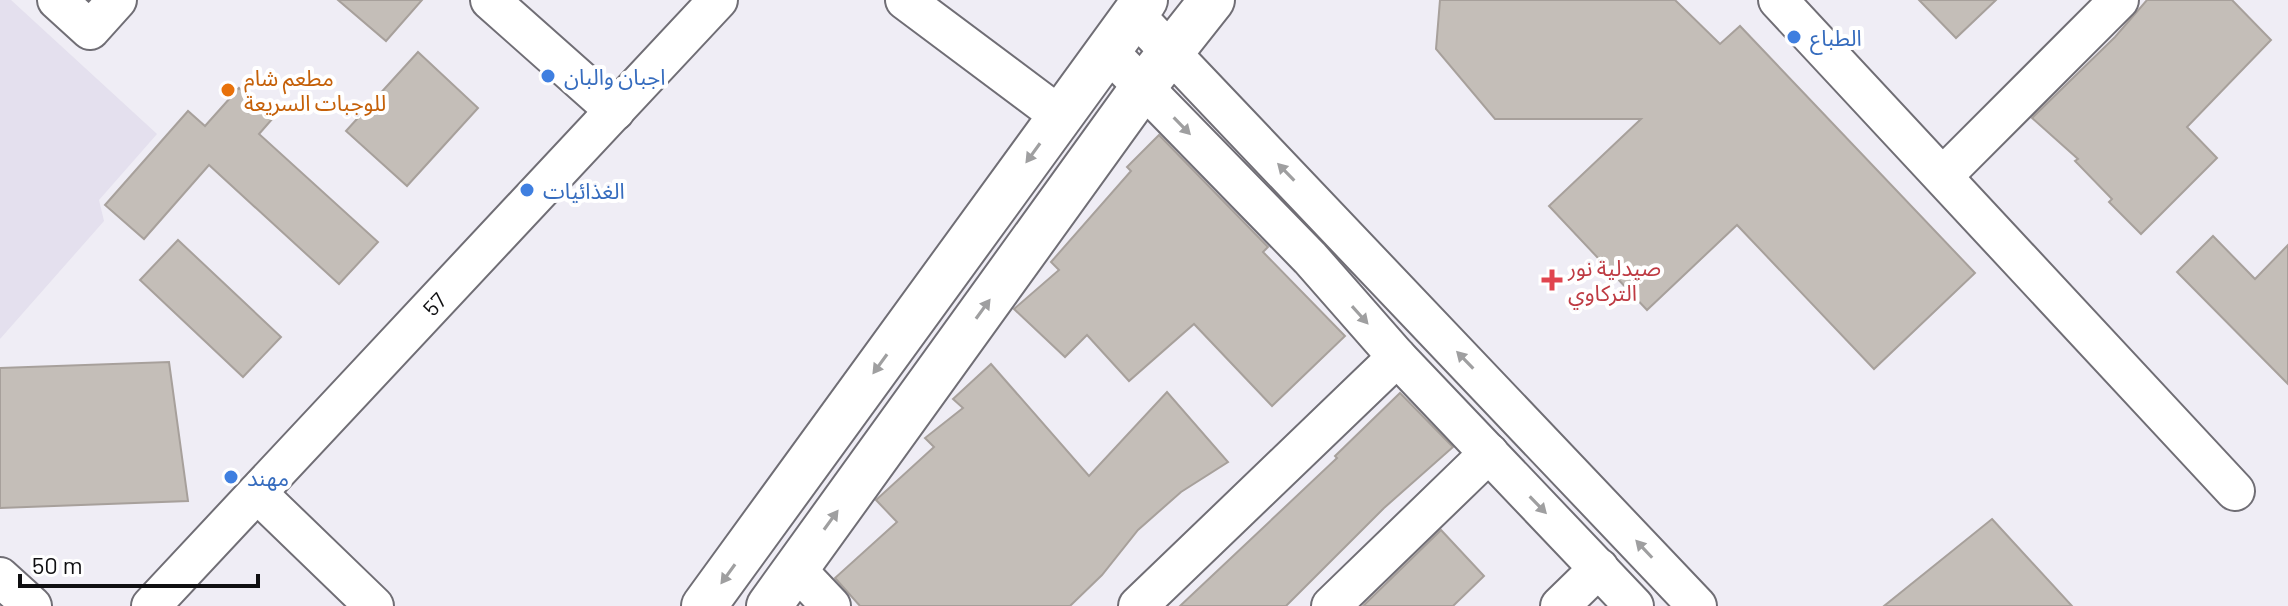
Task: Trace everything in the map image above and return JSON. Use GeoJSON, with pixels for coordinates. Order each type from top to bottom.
{"type":"FeatureCollection","features":[{"type":"Feature","properties":{"kind":"main road"},"geometry":{"type":"LineString","coordinates":[[769,606],[1144,86],[1212,0]]}},
{"type":"Feature","properties":{"kind":"main road"},"geometry":{"type":"LineString","coordinates":[[704,606],[1140,7]]}},
{"type":"Feature","properties":{"kind":"street"},"geometry":{"type":"LineString","coordinates":[[57,0],[90,30],[117,0]]}},
{"type":"Feature","properties":{"kind":"street"},"geometry":{"type":"LineString","coordinates":[[490,0],[615,111]]}},
{"type":"Feature","properties":{"kind":"street","name":"57"},"geometry":{"type":"LineString","coordinates":[[151,606],[718,0]]}},
{"type":"Feature","properties":{"kind":"street"},"geometry":{"type":"LineString","coordinates":[[905,0],[1060,116]]}},
{"type":"Feature","properties":{"kind":"street"},"geometry":{"type":"LineString","coordinates":[[1778,0],[2235,491]]}},
{"type":"Feature","properties":{"kind":"street"},"geometry":{"type":"LineString","coordinates":[[1944,175],[2119,0]]}},
{"type":"Feature","properties":{"kind":"street"},"geometry":{"type":"LineString","coordinates":[[1140,7],[1172,52],[1697,606]]}},
{"type":"Feature","properties":{"kind":"street"},"geometry":{"type":"LineString","coordinates":[[1108,51],[1310,258],[1397,357],[1634,606]]}},
{"type":"Feature","properties":{"kind":"street"},"geometry":{"type":"LineString","coordinates":[[1138,606],[1397,357]]}},
{"type":"Feature","properties":{"kind":"street"},"geometry":{"type":"LineString","coordinates":[[1331,606],[1489,453]]}},
{"type":"Feature","properties":{"kind":"street"},"geometry":{"type":"LineString","coordinates":[[257,493],[374,606]]}},
{"type":"Feature","properties":{"kind":"street"},"geometry":{"type":"LineString","coordinates":[[1560,606],[1599,568]]}},
{"type":"Feature","properties":{"kind":"street"},"geometry":{"type":"LineString","coordinates":[[796,569],[831,606]]}},
{"type":"Feature","properties":{"kind":"street"},"geometry":{"type":"LineString","coordinates":[[0,577],[32,606]]}},
{"type":"Feature","properties":{"kind":"shaded area"},"geometry":{"type":"Polygon","coordinates":[[[0,0],[11,0],[157,134],[99,200],[104,221],[0,339],[0,0]]]}},
{"type":"Feature","properties":{"kind":"building"},"geometry":{"type":"Polygon","coordinates":[[[338,0],[422,0],[386,41],[338,0]]]}},
{"type":"Feature","properties":{"kind":"building"},"geometry":{"type":"Polygon","coordinates":[[[1440,0],[1675,0],[1720,44],[1740,26],[1975,273],[1874,369],[1737,225],[1647,310],[1549,206],[1641,119],[1495,119],[1436,49],[1440,0]]]}},
{"type":"Feature","properties":{"kind":"building"},"geometry":{"type":"Polygon","coordinates":[[[1919,0],[1996,0],[1956,38],[1919,0]]]}},
{"type":"Feature","properties":{"kind":"building"},"geometry":{"type":"Polygon","coordinates":[[[2147,0],[2232,0],[2271,40],[2187,127],[2217,158],[2141,234],[2109,202],[2112,199],[2075,161],[2078,159],[2032,118],[2115,37],[2147,0]]]}},
{"type":"Feature","properties":{"kind":"building"},"geometry":{"type":"Polygon","coordinates":[[[418,52],[478,108],[407,186],[346,131],[418,52]]]}},
{"type":"Feature","properties":{"kind":"building"},"geometry":{"type":"Polygon","coordinates":[[[239,88],[273,118],[259,134],[378,242],[339,284],[209,165],[144,239],[105,205],[188,111],[205,126],[239,88]]]}},
{"type":"Feature","properties":{"kind":"building"},"geometry":{"type":"Polygon","coordinates":[[[1159,135],[1268,247],[1263,252],[1345,336],[1272,406],[1194,324],[1129,381],[1087,335],[1065,357],[1014,309],[1059,270],[1051,262],[1131,171],[1127,167],[1159,135]]]}},
{"type":"Feature","properties":{"kind":"building"},"geometry":{"type":"Polygon","coordinates":[[[2213,236],[2255,279],[2288,245],[2288,384],[2177,272],[2213,236]]]}},
{"type":"Feature","properties":{"kind":"building"},"geometry":{"type":"Polygon","coordinates":[[[178,240],[281,337],[243,377],[140,280],[178,240]]]}},
{"type":"Feature","properties":{"kind":"building"},"geometry":{"type":"Polygon","coordinates":[[[169,362],[188,501],[0,508],[0,368],[169,362]]]}},
{"type":"Feature","properties":{"kind":"building"},"geometry":{"type":"Polygon","coordinates":[[[991,364],[1089,476],[1167,392],[1228,462],[1181,492],[1138,530],[1102,575],[1070,606],[860,606],[835,578],[897,522],[876,500],[934,447],[925,438],[963,408],[953,399],[991,364]]]}},
{"type":"Feature","properties":{"kind":"building"},"geometry":{"type":"Polygon","coordinates":[[[1400,393],[1453,447],[1384,508],[1286,606],[1180,606],[1337,458],[1335,456],[1400,393]]]}},
{"type":"Feature","properties":{"kind":"building"},"geometry":{"type":"Polygon","coordinates":[[[1992,519],[2072,606],[1884,606],[1992,519]]]}},
{"type":"Feature","properties":{"kind":"building"},"geometry":{"type":"Polygon","coordinates":[[[1441,530],[1484,576],[1453,606],[1363,606],[1441,530]]]}},
{"type":"Feature","properties":{"kind":"place","name":"الطباع"},"geometry":{"type":"Point","coordinates":[1794,37]}},
{"type":"Feature","properties":{"kind":"place","name":"اجبان والبان"},"geometry":{"type":"Point","coordinates":[548,76]}},
{"type":"Feature","properties":{"kind":"place","name":"مطعم شام للوجبات السريعة"},"geometry":{"type":"Point","coordinates":[228,90]}},
{"type":"Feature","properties":{"kind":"place","name":"الغذائيات"},"geometry":{"type":"Point","coordinates":[527,190]}},
{"type":"Feature","properties":{"kind":"place","name":"صيدلية نور التركاوي"},"geometry":{"type":"Point","coordinates":[1552,280]}},
{"type":"Feature","properties":{"kind":"place","name":"مهند"},"geometry":{"type":"Point","coordinates":[231,477]}}]}
